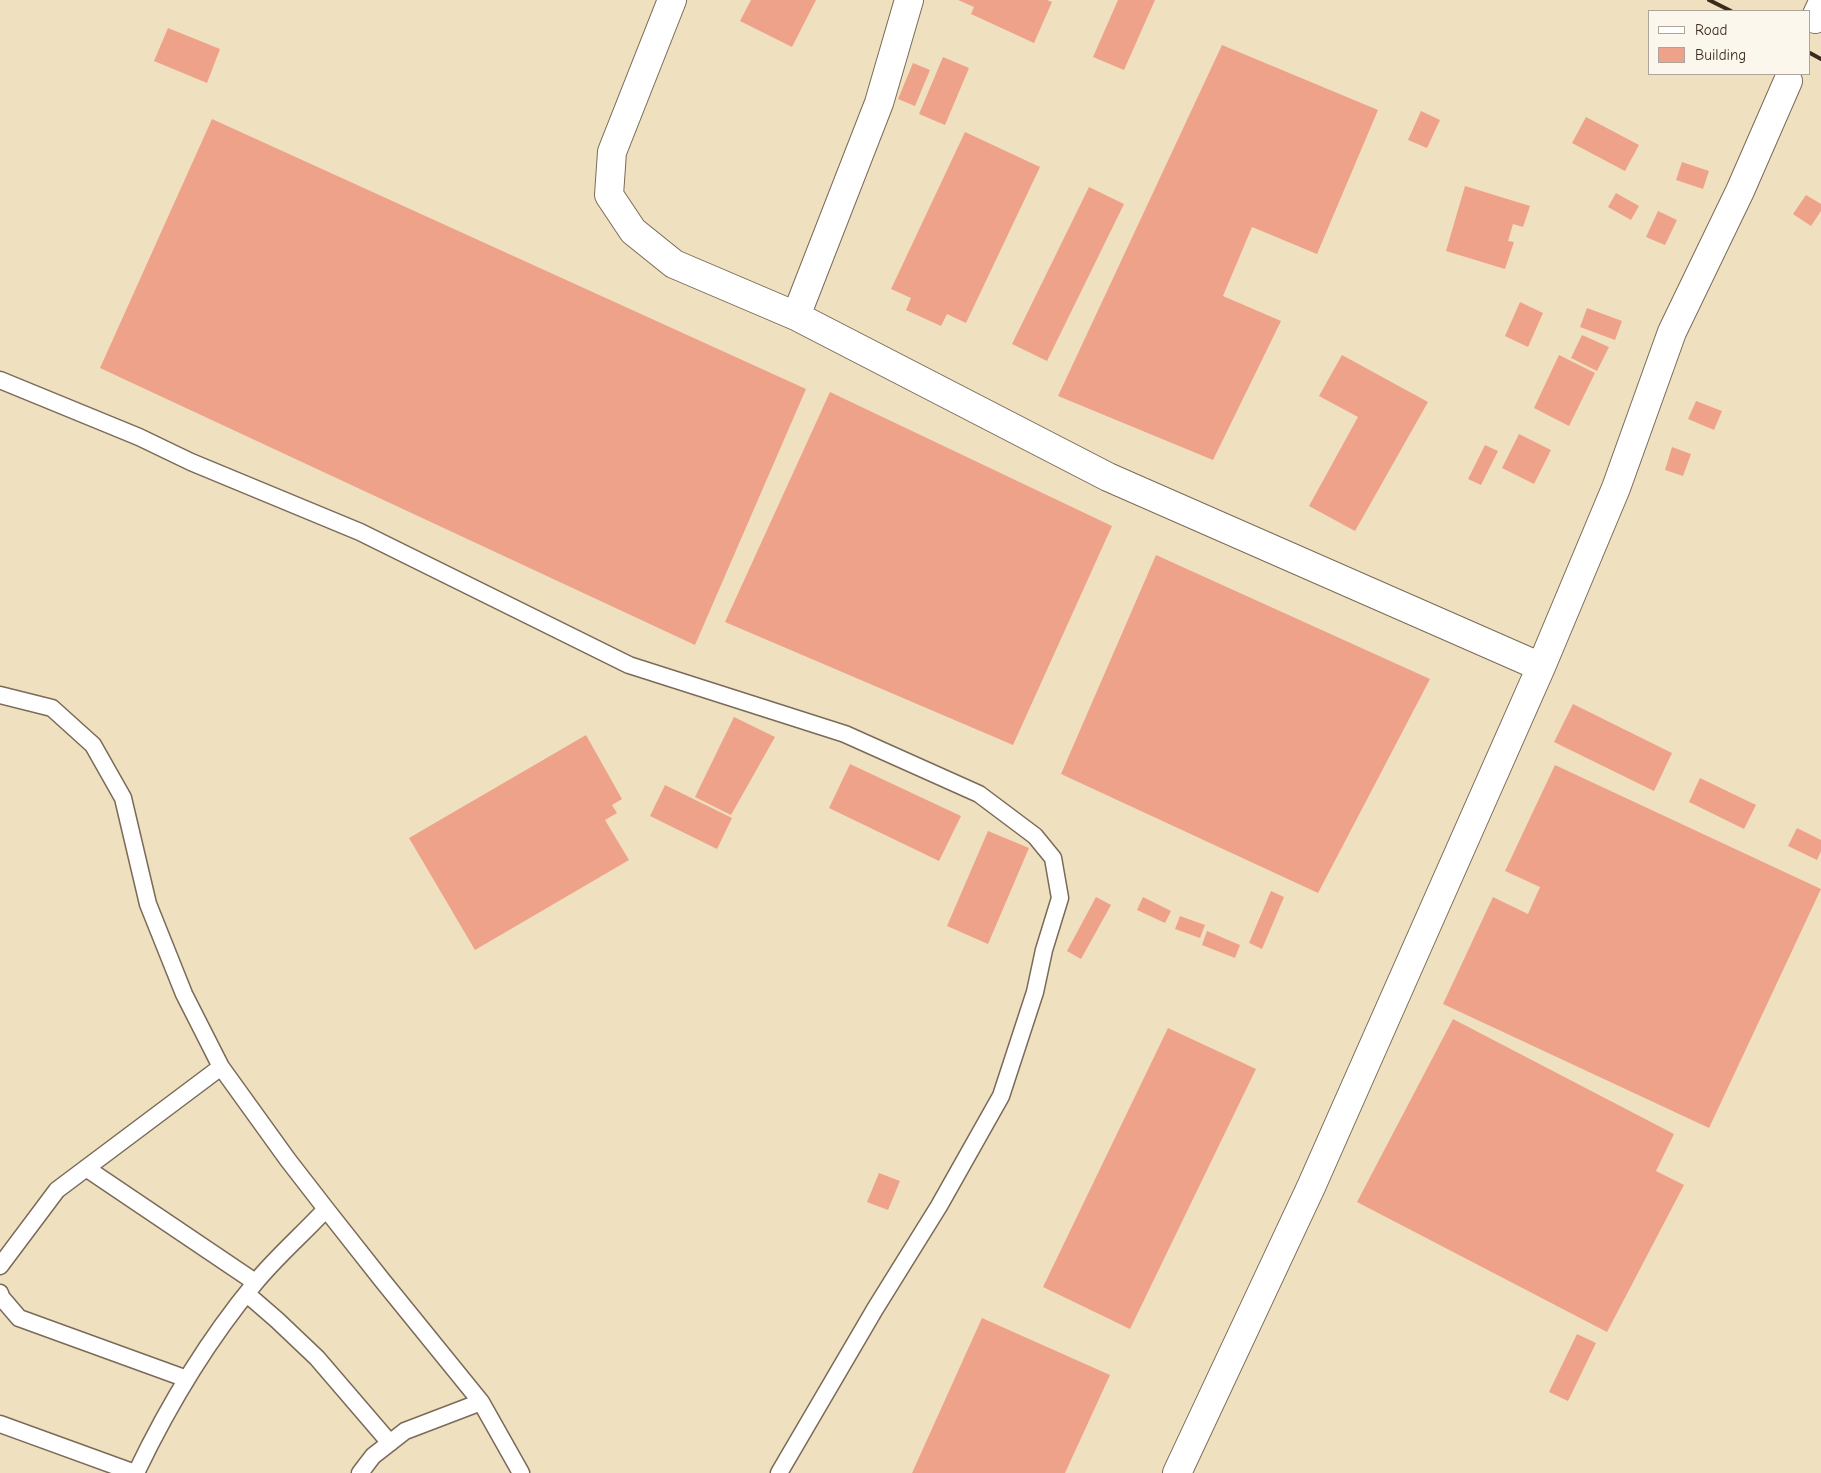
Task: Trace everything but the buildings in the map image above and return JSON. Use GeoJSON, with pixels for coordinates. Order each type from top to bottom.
{"type":"FeatureCollection","features":[{"type":"Feature","properties":{"kind":"street"},"geometry":{"type":"LineString","coordinates":[[672,0],[612,152],[609,196],[633,232],[674,264],[796,316],[1108,477],[1542,667]]}},
{"type":"Feature","properties":{"kind":"street"},"geometry":{"type":"LineString","coordinates":[[796,316],[879,103],[909,0]]}},
{"type":"Feature","properties":{"kind":"street"},"geometry":{"type":"LineString","coordinates":[[1177,1473],[1311,1187],[1542,667],[1616,488],[1672,332],[1740,191],[1788,81]]}},
{"type":"Feature","properties":{"kind":"lane"},"geometry":{"type":"LineString","coordinates":[[0,380],[139,437],[191,462],[360,532],[629,665],[845,734],[979,794],[1035,836],[1053,858],[1060,898],[1044,950],[1035,992],[1000,1096],[939,1206],[779,1473]]}},
{"type":"Feature","properties":{"kind":"lane"},"geometry":{"type":"LineString","coordinates":[[0,695],[52,708],[93,745],[123,798],[148,904],[184,994],[221,1067],[326,1209],[481,1402],[521,1473]]}},
{"type":"Feature","properties":{"kind":"lane"},"geometry":{"type":"LineString","coordinates":[[0,1266],[57,1190],[221,1067]]}},
{"type":"Feature","properties":{"kind":"lane"},"geometry":{"type":"LineString","coordinates":[[86,1168],[251,1288],[277,1320],[317,1358],[390,1443]]}},
{"type":"Feature","properties":{"kind":"lane"},"geometry":{"type":"LineString","coordinates":[[0,1424],[135,1473],[187,1378],[251,1288],[326,1209]]}},
{"type":"Feature","properties":{"kind":"lane"},"geometry":{"type":"LineString","coordinates":[[0,1293],[1,1297],[19,1318]]}},
{"type":"Feature","properties":{"kind":"lane"},"geometry":{"type":"LineString","coordinates":[[0,1312],[187,1378]]}},
{"type":"Feature","properties":{"kind":"lane"},"geometry":{"type":"LineString","coordinates":[[360,1473],[373,1456],[405,1431],[481,1402]]}},
{"type":"Feature","properties":{"kind":"railway"},"geometry":{"type":"LineString","coordinates":[[1709,0],[1729,10]]}},
{"type":"Feature","properties":{"kind":"railway"},"geometry":{"type":"LineString","coordinates":[[1811,54],[1821,59]]}}]}
